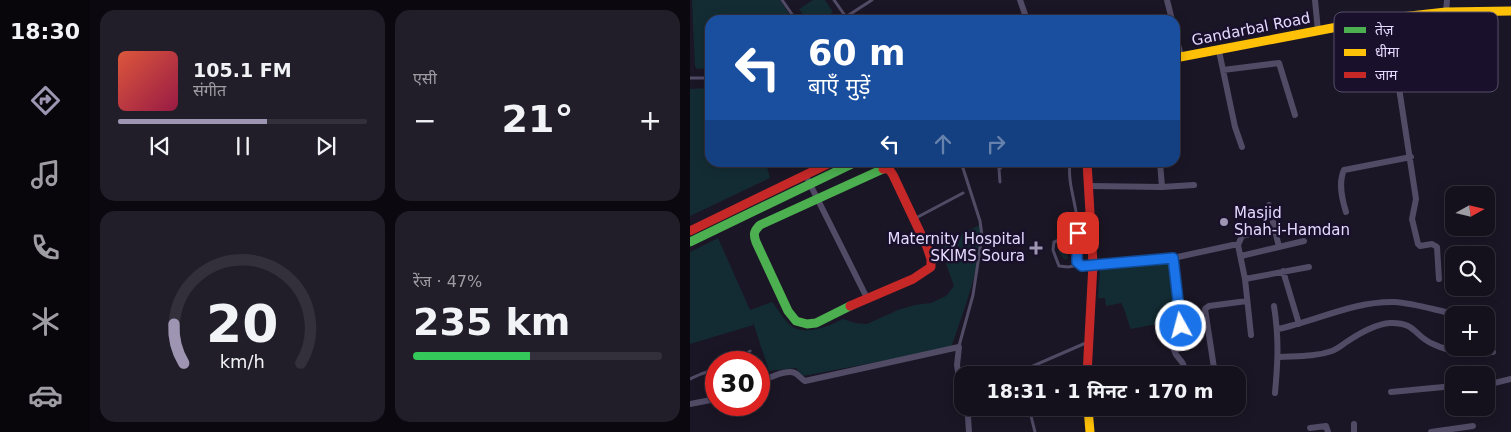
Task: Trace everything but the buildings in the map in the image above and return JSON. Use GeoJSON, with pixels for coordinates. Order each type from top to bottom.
{"type":"FeatureCollection","features":[{"type":"Feature","properties":{"kind":"main road","name":"Gandarbal Road"},"geometry":{"type":"LineString","coordinates":[[1446,12],[1511,11]]}},
{"type":"Feature","properties":{"kind":"main road","name":"Gandarbal Road"},"geometry":{"type":"LineString","coordinates":[[1180,57],[1219,51],[1334,28]]}},
{"type":"Feature","properties":{"kind":"main road"},"geometry":{"type":"LineString","coordinates":[[690,231],[821,167]]}},
{"type":"Feature","properties":{"kind":"main road"},"geometry":{"type":"LineString","coordinates":[[690,242],[845,167]]}},
{"type":"Feature","properties":{"kind":"main road"},"geometry":{"type":"LineString","coordinates":[[1087,366],[1093,264],[1088,167]]}},
{"type":"Feature","properties":{"kind":"main road"},"geometry":{"type":"LineString","coordinates":[[883,169],[888,169],[893,175],[914,219],[927,247],[931,259],[931,267],[918,276],[812,325],[798,322],[791,317],[754,236],[755,230],[760,225],[883,169]]}},
{"type":"Feature","properties":{"kind":"main road"},"geometry":{"type":"LineString","coordinates":[[1089,416],[1090,432]]}},
{"type":"Feature","properties":{"kind":"street"},"geometry":{"type":"LineString","coordinates":[[1020,0],[1024,15]]}},
{"type":"Feature","properties":{"kind":"street"},"geometry":{"type":"LineString","coordinates":[[1167,0],[1171,15]]}},
{"type":"Feature","properties":{"kind":"street"},"geometry":{"type":"LineString","coordinates":[[1315,0],[1318,31]]}},
{"type":"Feature","properties":{"kind":"street"},"geometry":{"type":"LineString","coordinates":[[1446,12],[1447,0]]}},
{"type":"Feature","properties":{"kind":"street"},"geometry":{"type":"LineString","coordinates":[[1219,51],[1235,127],[1242,147]]}},
{"type":"Feature","properties":{"kind":"street"},"geometry":{"type":"LineString","coordinates":[[1223,70],[1279,63],[1295,114]]}},
{"type":"Feature","properties":{"kind":"street"},"geometry":{"type":"LineString","coordinates":[[1399,92],[1416,198],[1412,219],[1420,246],[1432,244],[1437,247],[1439,279]]}},
{"type":"Feature","properties":{"kind":"street"},"geometry":{"type":"LineString","coordinates":[[1346,212],[1342,195],[1342,176],[1344,170],[1411,157]]}},
{"type":"Feature","properties":{"kind":"street"},"geometry":{"type":"LineString","coordinates":[[1160,167],[1162,187]]}},
{"type":"Feature","properties":{"kind":"street"},"geometry":{"type":"LineString","coordinates":[[806,174],[867,298]]}},
{"type":"Feature","properties":{"kind":"street"},"geometry":{"type":"LineString","coordinates":[[1090,186],[1162,187],[1194,185]]}},
{"type":"Feature","properties":{"kind":"street"},"geometry":{"type":"LineString","coordinates":[[1269,206],[1279,247]]}},
{"type":"Feature","properties":{"kind":"street"},"geometry":{"type":"LineString","coordinates":[[1251,335],[1245,278],[1238,245],[1242,236],[1274,228]]}},
{"type":"Feature","properties":{"kind":"street"},"geometry":{"type":"LineString","coordinates":[[1241,256],[1304,241]]}},
{"type":"Feature","properties":{"kind":"street"},"geometry":{"type":"LineString","coordinates":[[1093,264],[1173,258],[1238,245]]}},
{"type":"Feature","properties":{"kind":"street"},"geometry":{"type":"LineString","coordinates":[[1173,258],[1182,339],[1176,343],[1174,350],[1178,358],[1183,362],[1184,366]]}},
{"type":"Feature","properties":{"kind":"street"},"geometry":{"type":"LineString","coordinates":[[1245,278],[1308,267]]}},
{"type":"Feature","properties":{"kind":"street"},"geometry":{"type":"LineString","coordinates":[[1283,272],[1299,324]]}},
{"type":"Feature","properties":{"kind":"street"},"geometry":{"type":"LineString","coordinates":[[1214,366],[1205,309],[1209,306],[1248,301]]}},
{"type":"Feature","properties":{"kind":"street"},"geometry":{"type":"LineString","coordinates":[[1278,329],[1359,306],[1384,302],[1395,302],[1445,312]]}},
{"type":"Feature","properties":{"kind":"street"},"geometry":{"type":"LineString","coordinates":[[1274,306],[1278,329],[1279,357],[1275,393]]}},
{"type":"Feature","properties":{"kind":"street"},"geometry":{"type":"LineString","coordinates":[[1279,357],[1316,355],[1333,350],[1362,332],[1379,324],[1390,323],[1404,324],[1413,328],[1427,341],[1445,348]]}},
{"type":"Feature","properties":{"kind":"street"},"geometry":{"type":"LineString","coordinates":[[770,377],[796,373],[805,381],[959,348],[957,366]]}},
{"type":"Feature","properties":{"kind":"street"},"geometry":{"type":"LineString","coordinates":[[1495,383],[1511,379]]}},
{"type":"Feature","properties":{"kind":"street"},"geometry":{"type":"LineString","coordinates":[[1391,392],[1445,387]]}},
{"type":"Feature","properties":{"kind":"street"},"geometry":{"type":"LineString","coordinates":[[690,404],[705,401]]}},
{"type":"Feature","properties":{"kind":"street"},"geometry":{"type":"LineString","coordinates":[[968,416],[969,432]]}},
{"type":"Feature","properties":{"kind":"street"},"geometry":{"type":"LineString","coordinates":[[1354,424],[1354,432]]}},
{"type":"Feature","properties":{"kind":"street"},"geometry":{"type":"LineString","coordinates":[[1310,428],[1326,426],[1328,432]]}},
{"type":"Feature","properties":{"kind":"street"},"geometry":{"type":"LineString","coordinates":[[1431,432],[1473,426]]}},
{"type":"Feature","properties":{"kind":"lane"},"geometry":{"type":"LineString","coordinates":[[782,0],[792,15]]}},
{"type":"Feature","properties":{"kind":"lane"},"geometry":{"type":"LineString","coordinates":[[834,0],[845,15]]}},
{"type":"Feature","properties":{"kind":"lane"},"geometry":{"type":"LineString","coordinates":[[849,15],[872,0]]}},
{"type":"Feature","properties":{"kind":"lane"},"geometry":{"type":"LineString","coordinates":[[690,78],[705,78]]}},
{"type":"Feature","properties":{"kind":"lane"},"geometry":{"type":"LineString","coordinates":[[959,348],[973,295],[982,236],[980,220],[962,167]]}},
{"type":"Feature","properties":{"kind":"lane"},"geometry":{"type":"LineString","coordinates":[[1000,182],[999,169],[1001,167]]}},
{"type":"Feature","properties":{"kind":"lane"},"geometry":{"type":"LineString","coordinates":[[1070,167],[1070,177],[1077,210],[1077,258],[1079,265]]}},
{"type":"Feature","properties":{"kind":"lane"},"geometry":{"type":"LineString","coordinates":[[914,219],[963,193]]}},
{"type":"Feature","properties":{"kind":"lane"},"geometry":{"type":"LineString","coordinates":[[1078,233],[1054,242],[1052,246],[1059,266],[1068,267],[1093,264]]}},
{"type":"Feature","properties":{"kind":"lane"},"geometry":{"type":"LineString","coordinates":[[1033,366],[1088,342]]}},
{"type":"Feature","properties":{"kind":"lane"},"geometry":{"type":"LineString","coordinates":[[690,379],[705,373]]}},
{"type":"Feature","properties":{"kind":"lane"},"geometry":{"type":"LineString","coordinates":[[1032,416],[1036,432]]}},
{"type":"Feature","properties":{"kind":"shaded area"},"geometry":{"type":"Polygon","coordinates":[[[692,0],[780,0],[790,15],[705,15],[705,68],[697,69],[695,66],[692,0]]]}},
{"type":"Feature","properties":{"kind":"shaded area"},"geometry":{"type":"Polygon","coordinates":[[[813,0],[825,0],[833,12],[828,15],[803,15],[799,9],[813,0]]]}},
{"type":"Feature","properties":{"kind":"shaded area"},"geometry":{"type":"Polygon","coordinates":[[[705,88],[705,167],[767,167],[770,178],[690,216],[690,89],[705,88]]]}},
{"type":"Feature","properties":{"kind":"shaded area"},"geometry":{"type":"Polygon","coordinates":[[[980,225],[980,240],[975,272],[951,348],[803,376],[796,368],[770,371],[770,351],[762,351],[753,322],[753,325],[690,344],[690,252],[718,238],[750,310],[772,302],[790,325],[802,330],[824,327],[843,319],[867,324],[898,310],[931,303],[946,296],[954,286],[939,244],[980,225]]]}},
{"type":"Feature","properties":{"kind":"shaded area"},"geometry":{"type":"Polygon","coordinates":[[[1064,242],[1068,259],[1064,259],[1059,253],[1057,243],[1064,242]]]}},
{"type":"Feature","properties":{"kind":"shaded area"},"geometry":{"type":"Polygon","coordinates":[[[1171,259],[1178,311],[1171,313],[1172,321],[1131,329],[1121,303],[1106,306],[1105,298],[1098,298],[1100,269],[1171,259]]]}},
{"type":"Feature","properties":{"kind":"traffic: fast"},"geometry":{"type":"LineString","coordinates":[[690,242],[846,167]]}},
{"type":"Feature","properties":{"kind":"traffic: fast"},"geometry":{"type":"LineString","coordinates":[[850,306],[816,323],[807,324],[796,321],[788,311],[756,242],[755,233],[760,225],[883,169]]}},
{"type":"Feature","properties":{"kind":"traffic: slow"},"geometry":{"type":"LineString","coordinates":[[1446,12],[1511,11]]}},
{"type":"Feature","properties":{"kind":"traffic: slow"},"geometry":{"type":"LineString","coordinates":[[1180,57],[1334,28]]}},
{"type":"Feature","properties":{"kind":"traffic: slow"},"geometry":{"type":"LineString","coordinates":[[1089,416],[1090,432]]}},
{"type":"Feature","properties":{"kind":"traffic: jam"},"geometry":{"type":"LineString","coordinates":[[690,231],[822,167]]}},
{"type":"Feature","properties":{"kind":"traffic: jam"},"geometry":{"type":"LineString","coordinates":[[1087,167],[1093,264],[1087,366]]}},
{"type":"Feature","properties":{"kind":"traffic: jam"},"geometry":{"type":"LineString","coordinates":[[850,306],[913,279],[931,267],[931,259],[927,247],[893,175],[889,169],[883,169]]}},
{"type":"Feature","properties":{"kind":"place","name":"Masjid Shah-i-Hamdan"},"geometry":{"type":"Point","coordinates":[1224,222]}},
{"type":"Feature","properties":{"kind":"place","name":"Maternity Hospital SKIMS Soura"},"geometry":{"type":"Point","coordinates":[1036,248]}},
{"type":"Feature","properties":{"kind":"route"},"geometry":{"type":"LineString","coordinates":[[1078,233],[1077,262],[1082,266],[1173,258],[1181,326]]}}]}
